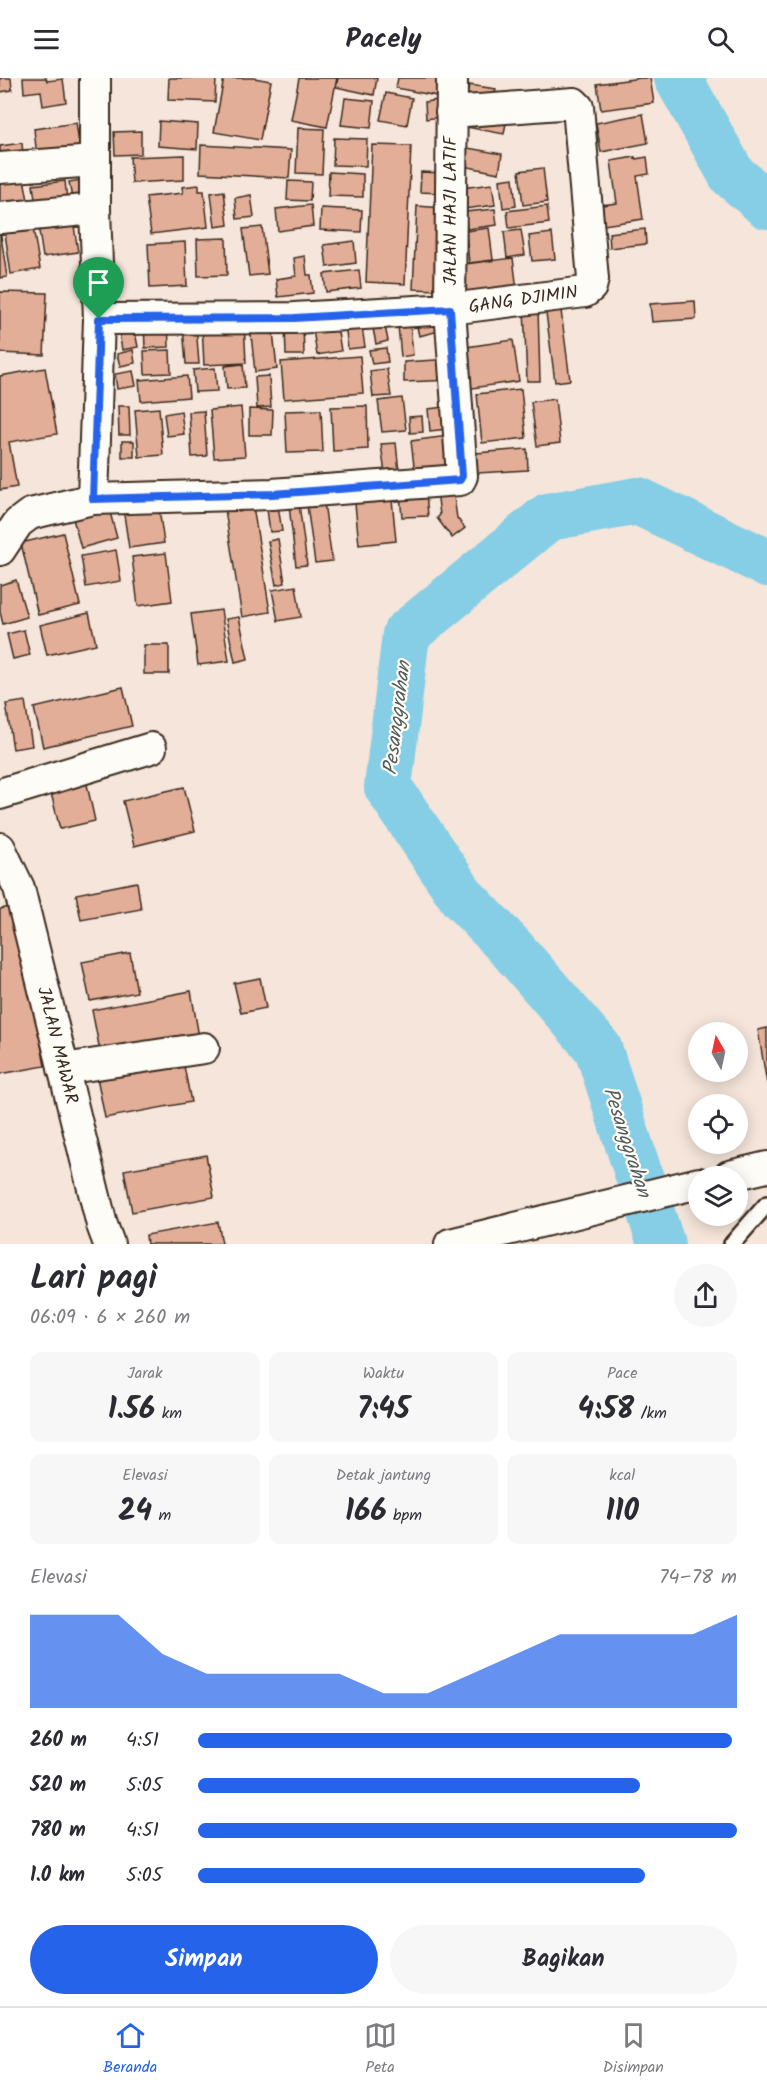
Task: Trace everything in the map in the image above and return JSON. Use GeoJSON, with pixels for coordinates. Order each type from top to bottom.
{"type":"FeatureCollection","features":[{"type":"Feature","properties":{"kind":"street"},"geometry":{"type":"LineString","coordinates":[[0,550],[18,523],[30,514],[93,499],[99,319],[94,161],[95,78]]}},
{"type":"Feature","properties":{"kind":"street","name":"JALAN HAJI LATIF"},"geometry":{"type":"LineString","coordinates":[[93,499],[272,494],[460,480],[462,476],[450,309],[452,78]]}},
{"type":"Feature","properties":{"kind":"street","name":"GANG DJIMIN"},"geometry":{"type":"LineString","coordinates":[[99,319],[294,318],[450,309],[585,292],[591,286],[593,279],[580,112],[574,103],[451,112]]}},
{"type":"Feature","properties":{"kind":"street"},"geometry":{"type":"LineString","coordinates":[[0,168],[94,161]]}},
{"type":"Feature","properties":{"kind":"street"},"geometry":{"type":"LineString","coordinates":[[0,218],[95,209]]}},
{"type":"Feature","properties":{"kind":"street"},"geometry":{"type":"LineString","coordinates":[[0,794],[151,748]]}},
{"type":"Feature","properties":{"kind":"street","name":"JALAN MAWAR"},"geometry":{"type":"LineString","coordinates":[[0,848],[19,888],[102,1225],[109,1244]]}},
{"type":"Feature","properties":{"kind":"street"},"geometry":{"type":"LineString","coordinates":[[63,1069],[204,1048]]}},
{"type":"Feature","properties":{"kind":"street"},"geometry":{"type":"LineString","coordinates":[[748,1172],[767,1167]]}},
{"type":"Feature","properties":{"kind":"street"},"geometry":{"type":"LineString","coordinates":[[450,1244],[688,1186]]}},
{"type":"Feature","properties":{"kind":"lane"},"geometry":{"type":"LineString","coordinates":[[732,1244],[767,1204]]}},
{"type":"Feature","properties":{"kind":"building"},"geometry":{"type":"Polygon","coordinates":[[[0,78],[11,78],[12,90],[0,92],[0,78]]]}},
{"type":"Feature","properties":{"kind":"building"},"geometry":{"type":"Polygon","coordinates":[[[23,78],[46,78],[47,81],[63,79],[66,102],[43,106],[41,91],[24,93],[23,78]]]}},
{"type":"Feature","properties":{"kind":"building"},"geometry":{"type":"Polygon","coordinates":[[[169,78],[216,78],[215,102],[168,100],[169,78]]]}},
{"type":"Feature","properties":{"kind":"building"},"geometry":{"type":"Polygon","coordinates":[[[224,78],[254,78],[271,81],[260,140],[214,132],[224,78]]]}},
{"type":"Feature","properties":{"kind":"building"},"geometry":{"type":"Polygon","coordinates":[[[299,78],[337,78],[327,127],[291,120],[299,78]]]}},
{"type":"Feature","properties":{"kind":"building"},"geometry":{"type":"Polygon","coordinates":[[[338,78],[377,78],[374,95],[336,87],[338,78]]]}},
{"type":"Feature","properties":{"kind":"building"},"geometry":{"type":"Polygon","coordinates":[[[398,78],[441,78],[437,96],[396,88],[398,78]]]}},
{"type":"Feature","properties":{"kind":"building"},"geometry":{"type":"Polygon","coordinates":[[[650,78],[654,103],[601,110],[597,84],[650,78]]]}},
{"type":"Feature","properties":{"kind":"building"},"geometry":{"type":"Polygon","coordinates":[[[469,85],[496,89],[494,100],[467,95],[469,85]]]}},
{"type":"Feature","properties":{"kind":"building"},"geometry":{"type":"Polygon","coordinates":[[[386,93],[412,98],[407,125],[380,120],[386,93]]]}},
{"type":"Feature","properties":{"kind":"building"},"geometry":{"type":"Polygon","coordinates":[[[345,98],[374,101],[371,128],[341,125],[345,98]]]}},
{"type":"Feature","properties":{"kind":"building"},"geometry":{"type":"Polygon","coordinates":[[[437,100],[439,117],[426,119],[425,102],[437,100]]]}},
{"type":"Feature","properties":{"kind":"building"},"geometry":{"type":"Polygon","coordinates":[[[643,114],[648,143],[601,152],[596,123],[643,114]]]}},
{"type":"Feature","properties":{"kind":"building"},"geometry":{"type":"Polygon","coordinates":[[[468,116],[506,123],[504,134],[466,127],[468,116]]]}},
{"type":"Feature","properties":{"kind":"building"},"geometry":{"type":"Polygon","coordinates":[[[159,121],[198,124],[197,149],[158,146],[159,121]]]}},
{"type":"Feature","properties":{"kind":"building"},"geometry":{"type":"Polygon","coordinates":[[[76,123],[80,151],[37,157],[34,129],[76,123]]]}},
{"type":"Feature","properties":{"kind":"building"},"geometry":{"type":"Polygon","coordinates":[[[298,128],[324,129],[322,174],[296,173],[298,128]]]}},
{"type":"Feature","properties":{"kind":"building"},"geometry":{"type":"Polygon","coordinates":[[[141,131],[141,154],[115,155],[114,132],[141,131]]]}},
{"type":"Feature","properties":{"kind":"building"},"geometry":{"type":"Polygon","coordinates":[[[334,138],[367,139],[366,166],[333,165],[334,138]]]}},
{"type":"Feature","properties":{"kind":"building"},"geometry":{"type":"Polygon","coordinates":[[[22,143],[23,156],[0,159],[0,146],[22,143]]]}},
{"type":"Feature","properties":{"kind":"building"},"geometry":{"type":"Polygon","coordinates":[[[201,145],[291,150],[289,178],[200,173],[201,145]]]}},
{"type":"Feature","properties":{"kind":"building"},"geometry":{"type":"Polygon","coordinates":[[[372,145],[411,146],[405,284],[366,282],[372,145]]]}},
{"type":"Feature","properties":{"kind":"building"},"geometry":{"type":"Polygon","coordinates":[[[462,147],[502,154],[499,173],[458,165],[462,147]]]}},
{"type":"Feature","properties":{"kind":"building"},"geometry":{"type":"Polygon","coordinates":[[[184,155],[184,180],[132,183],[130,157],[184,155]]]}},
{"type":"Feature","properties":{"kind":"building"},"geometry":{"type":"Polygon","coordinates":[[[635,157],[635,159],[647,157],[649,174],[637,176],[643,219],[604,225],[602,205],[617,203],[611,161],[635,157]]]}},
{"type":"Feature","properties":{"kind":"building"},"geometry":{"type":"Polygon","coordinates":[[[543,168],[547,202],[523,205],[519,171],[543,168]]]}},
{"type":"Feature","properties":{"kind":"building"},"geometry":{"type":"Polygon","coordinates":[[[329,172],[363,174],[363,197],[328,196],[329,172]]]}},
{"type":"Feature","properties":{"kind":"building"},"geometry":{"type":"Polygon","coordinates":[[[421,172],[442,173],[441,193],[420,192],[421,172]]]}},
{"type":"Feature","properties":{"kind":"building"},"geometry":{"type":"Polygon","coordinates":[[[23,173],[29,206],[0,212],[0,178],[23,173]]]}},
{"type":"Feature","properties":{"kind":"building"},"geometry":{"type":"Polygon","coordinates":[[[513,178],[516,206],[503,208],[500,180],[513,178]]]}},
{"type":"Feature","properties":{"kind":"building"},"geometry":{"type":"Polygon","coordinates":[[[81,180],[86,202],[73,204],[69,182],[81,180]]]}},
{"type":"Feature","properties":{"kind":"building"},"geometry":{"type":"Polygon","coordinates":[[[65,181],[68,210],[37,214],[33,185],[65,181]]]}},
{"type":"Feature","properties":{"kind":"building"},"geometry":{"type":"Polygon","coordinates":[[[288,181],[311,182],[310,201],[287,200],[288,181]]]}},
{"type":"Feature","properties":{"kind":"building"},"geometry":{"type":"Polygon","coordinates":[[[492,184],[495,205],[464,209],[461,188],[492,184]]]}},
{"type":"Feature","properties":{"kind":"building"},"geometry":{"type":"Polygon","coordinates":[[[199,185],[199,191],[204,191],[208,227],[151,234],[146,197],[183,193],[182,187],[199,185]]]}},
{"type":"Feature","properties":{"kind":"building"},"geometry":{"type":"Polygon","coordinates":[[[224,191],[228,225],[215,227],[211,193],[224,191]]]}},
{"type":"Feature","properties":{"kind":"building"},"geometry":{"type":"Polygon","coordinates":[[[251,195],[254,217],[237,219],[235,198],[251,195]]]}},
{"type":"Feature","properties":{"kind":"building"},"geometry":{"type":"Polygon","coordinates":[[[311,205],[313,226],[278,231],[276,209],[311,205]]]}},
{"type":"Feature","properties":{"kind":"building"},"geometry":{"type":"Polygon","coordinates":[[[417,206],[442,208],[439,290],[413,289],[417,206]]]}},
{"type":"Feature","properties":{"kind":"building"},"geometry":{"type":"Polygon","coordinates":[[[547,206],[549,223],[509,228],[507,211],[547,206]]]}},
{"type":"Feature","properties":{"kind":"building"},"geometry":{"type":"Polygon","coordinates":[[[321,208],[362,210],[361,232],[320,230],[321,208]]]}},
{"type":"Feature","properties":{"kind":"building"},"geometry":{"type":"Polygon","coordinates":[[[495,209],[497,225],[467,229],[465,212],[495,209]]]}},
{"type":"Feature","properties":{"kind":"building"},"geometry":{"type":"Polygon","coordinates":[[[72,213],[78,252],[43,257],[37,218],[72,213]]]}},
{"type":"Feature","properties":{"kind":"building"},"geometry":{"type":"Polygon","coordinates":[[[31,216],[40,269],[11,274],[3,220],[31,216]]]}},
{"type":"Feature","properties":{"kind":"building"},"geometry":{"type":"Polygon","coordinates":[[[262,227],[268,274],[249,276],[243,229],[262,227]]]}},
{"type":"Feature","properties":{"kind":"building"},"geometry":{"type":"Polygon","coordinates":[[[489,228],[493,260],[469,263],[466,231],[489,228]]]}},
{"type":"Feature","properties":{"kind":"building"},"geometry":{"type":"Polygon","coordinates":[[[0,229],[7,277],[0,278],[0,229]]]}},
{"type":"Feature","properties":{"kind":"building"},"geometry":{"type":"Polygon","coordinates":[[[645,229],[646,244],[610,248],[609,233],[645,229]]]}},
{"type":"Feature","properties":{"kind":"building"},"geometry":{"type":"Polygon","coordinates":[[[521,230],[525,255],[507,258],[504,232],[521,230]]]}},
{"type":"Feature","properties":{"kind":"building"},"geometry":{"type":"Polygon","coordinates":[[[552,233],[555,259],[532,261],[529,236],[552,233]]]}},
{"type":"Feature","properties":{"kind":"building"},"geometry":{"type":"Polygon","coordinates":[[[226,238],[227,275],[198,276],[197,239],[226,238]]]}},
{"type":"Feature","properties":{"kind":"building"},"geometry":{"type":"Polygon","coordinates":[[[354,241],[356,263],[327,267],[324,245],[354,241]]]}},
{"type":"Feature","properties":{"kind":"building"},"geometry":{"type":"Polygon","coordinates":[[[185,242],[187,286],[150,288],[148,244],[185,242]]]}},
{"type":"Feature","properties":{"kind":"building"},"geometry":{"type":"Polygon","coordinates":[[[305,256],[307,275],[311,275],[313,293],[278,297],[276,279],[296,276],[294,258],[305,256]]]}},
{"type":"Feature","properties":{"kind":"building"},"geometry":{"type":"Polygon","coordinates":[[[513,258],[518,298],[462,305],[457,265],[513,258]]]}},
{"type":"Feature","properties":{"kind":"building"},"geometry":{"type":"Polygon","coordinates":[[[359,270],[361,288],[326,292],[324,274],[359,270]]]}},
{"type":"Feature","properties":{"kind":"building"},"geometry":{"type":"Polygon","coordinates":[[[0,292],[47,293],[44,355],[0,353],[0,292]]]}},
{"type":"Feature","properties":{"kind":"building"},"geometry":{"type":"Polygon","coordinates":[[[695,301],[696,319],[652,322],[650,304],[695,301]]]}},
{"type":"Feature","properties":{"kind":"building"},"geometry":{"type":"Polygon","coordinates":[[[560,303],[570,380],[555,382],[545,305],[560,303]]]}},
{"type":"Feature","properties":{"kind":"building"},"geometry":{"type":"Polygon","coordinates":[[[524,308],[538,308],[540,381],[527,381],[524,308]]]}},
{"type":"Feature","properties":{"kind":"building"},"geometry":{"type":"Polygon","coordinates":[[[409,313],[413,355],[401,357],[397,315],[409,313]]]}},
{"type":"Feature","properties":{"kind":"building"},"geometry":{"type":"Polygon","coordinates":[[[436,313],[439,331],[419,336],[415,317],[436,313]]]}},
{"type":"Feature","properties":{"kind":"building"},"geometry":{"type":"Polygon","coordinates":[[[383,316],[388,341],[376,344],[371,318],[383,316]]]}},
{"type":"Feature","properties":{"kind":"building"},"geometry":{"type":"Polygon","coordinates":[[[336,320],[341,351],[317,355],[312,323],[336,320]]]}},
{"type":"Feature","properties":{"kind":"building"},"geometry":{"type":"Polygon","coordinates":[[[361,320],[365,347],[348,349],[345,322],[361,320]]]}},
{"type":"Feature","properties":{"kind":"building"},"geometry":{"type":"Polygon","coordinates":[[[168,321],[169,347],[145,348],[144,322],[168,321]]]}},
{"type":"Feature","properties":{"kind":"building"},"geometry":{"type":"Polygon","coordinates":[[[133,322],[138,347],[122,350],[118,325],[133,322]]]}},
{"type":"Feature","properties":{"kind":"building"},"geometry":{"type":"Polygon","coordinates":[[[244,322],[246,363],[204,365],[202,324],[244,322]]]}},
{"type":"Feature","properties":{"kind":"building"},"geometry":{"type":"Polygon","coordinates":[[[272,322],[277,369],[255,372],[250,325],[272,322]]]}},
{"type":"Feature","properties":{"kind":"building"},"geometry":{"type":"Polygon","coordinates":[[[285,324],[303,324],[304,355],[286,355],[285,324]]]}},
{"type":"Feature","properties":{"kind":"building"},"geometry":{"type":"Polygon","coordinates":[[[196,325],[199,364],[186,364],[183,327],[196,325]]]}},
{"type":"Feature","properties":{"kind":"building"},"geometry":{"type":"Polygon","coordinates":[[[513,340],[519,381],[466,389],[460,348],[513,340]]]}},
{"type":"Feature","properties":{"kind":"building"},"geometry":{"type":"Polygon","coordinates":[[[386,348],[388,362],[372,364],[369,350],[386,348]]]}},
{"type":"Feature","properties":{"kind":"building"},"geometry":{"type":"Polygon","coordinates":[[[133,350],[135,363],[120,366],[117,354],[133,350]]]}},
{"type":"Feature","properties":{"kind":"building"},"geometry":{"type":"Polygon","coordinates":[[[170,350],[171,373],[145,374],[144,351],[170,350]]]}},
{"type":"Feature","properties":{"kind":"building"},"geometry":{"type":"Polygon","coordinates":[[[360,356],[363,393],[284,399],[281,362],[360,356]]]}},
{"type":"Feature","properties":{"kind":"building"},"geometry":{"type":"Polygon","coordinates":[[[452,359],[453,380],[404,382],[404,362],[452,359]]]}},
{"type":"Feature","properties":{"kind":"building"},"geometry":{"type":"Polygon","coordinates":[[[243,364],[245,388],[227,389],[225,366],[243,364]]]}},
{"type":"Feature","properties":{"kind":"building"},"geometry":{"type":"Polygon","coordinates":[[[45,368],[57,434],[9,442],[17,487],[0,490],[0,376],[45,368]]]}},
{"type":"Feature","properties":{"kind":"building"},"geometry":{"type":"Polygon","coordinates":[[[215,368],[217,391],[195,392],[193,370],[215,368]]]}},
{"type":"Feature","properties":{"kind":"building"},"geometry":{"type":"Polygon","coordinates":[[[387,369],[391,396],[373,397],[370,371],[387,369]]]}},
{"type":"Feature","properties":{"kind":"building"},"geometry":{"type":"Polygon","coordinates":[[[133,371],[136,386],[117,389],[115,374],[133,371]]]}},
{"type":"Feature","properties":{"kind":"building"},"geometry":{"type":"Polygon","coordinates":[[[187,376],[189,397],[141,401],[139,380],[187,376]]]}},
{"type":"Feature","properties":{"kind":"building"},"geometry":{"type":"Polygon","coordinates":[[[269,376],[271,407],[257,408],[255,377],[269,376]]]}},
{"type":"Feature","properties":{"kind":"building"},"geometry":{"type":"Polygon","coordinates":[[[521,389],[526,438],[482,443],[477,394],[521,389]]]}},
{"type":"Feature","properties":{"kind":"building"},"geometry":{"type":"Polygon","coordinates":[[[402,398],[406,430],[382,432],[378,401],[402,398]]]}},
{"type":"Feature","properties":{"kind":"building"},"geometry":{"type":"Polygon","coordinates":[[[555,399],[560,443],[537,446],[531,402],[555,399]]]}},
{"type":"Feature","properties":{"kind":"building"},"geometry":{"type":"Polygon","coordinates":[[[118,406],[129,406],[130,435],[119,435],[118,406]]]}},
{"type":"Feature","properties":{"kind":"building"},"geometry":{"type":"Polygon","coordinates":[[[367,406],[368,449],[333,451],[331,407],[367,406]]]}},
{"type":"Feature","properties":{"kind":"building"},"geometry":{"type":"Polygon","coordinates":[[[241,407],[245,456],[214,458],[210,410],[241,407]]]}},
{"type":"Feature","properties":{"kind":"building"},"geometry":{"type":"Polygon","coordinates":[[[445,407],[447,429],[430,431],[428,409],[445,407]]]}},
{"type":"Feature","properties":{"kind":"building"},"geometry":{"type":"Polygon","coordinates":[[[159,408],[163,455],[139,457],[135,410],[159,408]]]}},
{"type":"Feature","properties":{"kind":"building"},"geometry":{"type":"Polygon","coordinates":[[[249,409],[273,410],[272,435],[249,435],[249,409]]]}},
{"type":"Feature","properties":{"kind":"building"},"geometry":{"type":"Polygon","coordinates":[[[321,410],[323,452],[287,453],[285,411],[321,410]]]}},
{"type":"Feature","properties":{"kind":"building"},"geometry":{"type":"Polygon","coordinates":[[[181,411],[184,434],[167,436],[164,414],[181,411]]]}},
{"type":"Feature","properties":{"kind":"building"},"geometry":{"type":"Polygon","coordinates":[[[204,411],[207,456],[192,457],[189,412],[204,411]]]}},
{"type":"Feature","properties":{"kind":"building"},"geometry":{"type":"Polygon","coordinates":[[[422,416],[423,432],[410,433],[409,417],[422,416]]]}},
{"type":"Feature","properties":{"kind":"building"},"geometry":{"type":"Polygon","coordinates":[[[448,436],[452,469],[415,474],[411,441],[448,436]]]}},
{"type":"Feature","properties":{"kind":"building"},"geometry":{"type":"Polygon","coordinates":[[[122,441],[134,441],[134,457],[122,457],[122,441]]]}},
{"type":"Feature","properties":{"kind":"building"},"geometry":{"type":"Polygon","coordinates":[[[396,443],[399,472],[385,474],[381,444],[396,443]]]}},
{"type":"Feature","properties":{"kind":"building"},"geometry":{"type":"Polygon","coordinates":[[[527,449],[528,470],[477,473],[476,453],[527,449]]]}},
{"type":"Feature","properties":{"kind":"building"},"geometry":{"type":"Polygon","coordinates":[[[391,489],[396,541],[359,545],[354,493],[391,489]]]}},
{"type":"Feature","properties":{"kind":"building"},"geometry":{"type":"Polygon","coordinates":[[[453,490],[457,518],[465,528],[452,538],[437,518],[440,515],[437,491],[453,490]]]}},
{"type":"Feature","properties":{"kind":"building"},"geometry":{"type":"Polygon","coordinates":[[[426,493],[428,516],[402,517],[400,495],[426,493]]]}},
{"type":"Feature","properties":{"kind":"building"},"geometry":{"type":"Polygon","coordinates":[[[323,495],[332,561],[315,563],[306,498],[323,495]]]}},
{"type":"Feature","properties":{"kind":"building"},"geometry":{"type":"Polygon","coordinates":[[[252,500],[270,612],[242,617],[224,504],[252,500]]]}},
{"type":"Feature","properties":{"kind":"building"},"geometry":{"type":"Polygon","coordinates":[[[277,500],[282,531],[270,532],[266,501],[277,500]]]}},
{"type":"Feature","properties":{"kind":"building"},"geometry":{"type":"Polygon","coordinates":[[[158,502],[164,543],[129,548],[123,508],[158,502]]]}},
{"type":"Feature","properties":{"kind":"building"},"geometry":{"type":"Polygon","coordinates":[[[299,504],[307,565],[296,566],[289,505],[299,504]]]}},
{"type":"Feature","properties":{"kind":"building"},"geometry":{"type":"Polygon","coordinates":[[[108,505],[117,538],[81,548],[72,515],[108,505]]]}},
{"type":"Feature","properties":{"kind":"building"},"geometry":{"type":"Polygon","coordinates":[[[63,533],[80,605],[38,615],[21,543],[63,533]]]}},
{"type":"Feature","properties":{"kind":"building"},"geometry":{"type":"Polygon","coordinates":[[[278,539],[285,583],[276,585],[268,541],[278,539]]]}},
{"type":"Feature","properties":{"kind":"building"},"geometry":{"type":"Polygon","coordinates":[[[116,550],[121,581],[86,587],[81,556],[116,550]]]}},
{"type":"Feature","properties":{"kind":"building"},"geometry":{"type":"Polygon","coordinates":[[[166,553],[172,601],[138,606],[132,557],[166,553]]]}},
{"type":"Feature","properties":{"kind":"building"},"geometry":{"type":"Polygon","coordinates":[[[16,580],[27,617],[3,624],[0,612],[0,585],[16,580]]]}},
{"type":"Feature","properties":{"kind":"building"},"geometry":{"type":"Polygon","coordinates":[[[296,586],[301,617],[278,621],[272,590],[296,586]]]}},
{"type":"Feature","properties":{"kind":"building"},"geometry":{"type":"Polygon","coordinates":[[[221,610],[229,661],[198,665],[191,614],[221,610]]]}},
{"type":"Feature","properties":{"kind":"building"},"geometry":{"type":"Polygon","coordinates":[[[89,613],[96,644],[47,655],[40,625],[89,613]]]}},
{"type":"Feature","properties":{"kind":"building"},"geometry":{"type":"Polygon","coordinates":[[[239,617],[248,659],[235,662],[226,619],[239,617]]]}},
{"type":"Feature","properties":{"kind":"building"},"geometry":{"type":"Polygon","coordinates":[[[24,630],[30,655],[13,659],[7,634],[24,630]]]}},
{"type":"Feature","properties":{"kind":"building"},"geometry":{"type":"Polygon","coordinates":[[[144,645],[169,645],[169,674],[144,674],[144,645]]]}},
{"type":"Feature","properties":{"kind":"building"},"geometry":{"type":"Polygon","coordinates":[[[123,687],[132,726],[43,747],[34,708],[123,687]]]}},
{"type":"Feature","properties":{"kind":"building"},"geometry":{"type":"Polygon","coordinates":[[[25,701],[32,746],[13,749],[6,704],[25,701]]]}},
{"type":"Feature","properties":{"kind":"building"},"geometry":{"type":"Polygon","coordinates":[[[86,780],[95,821],[60,829],[50,789],[86,780]]]}},
{"type":"Feature","properties":{"kind":"building"},"geometry":{"type":"Polygon","coordinates":[[[184,787],[195,831],[134,846],[123,801],[184,787]]]}},
{"type":"Feature","properties":{"kind":"building"},"geometry":{"type":"Polygon","coordinates":[[[137,882],[141,909],[81,920],[76,894],[137,882]]]}},
{"type":"Feature","properties":{"kind":"building"},"geometry":{"type":"Polygon","coordinates":[[[15,906],[45,1066],[0,1074],[0,909],[15,906]]]}},
{"type":"Feature","properties":{"kind":"building"},"geometry":{"type":"Polygon","coordinates":[[[130,953],[137,992],[90,1001],[82,962],[130,953]]]}},
{"type":"Feature","properties":{"kind":"building"},"geometry":{"type":"Polygon","coordinates":[[[260,978],[266,1008],[241,1013],[234,983],[260,978]]]}},
{"type":"Feature","properties":{"kind":"building"},"geometry":{"type":"Polygon","coordinates":[[[191,991],[199,1037],[101,1056],[92,1010],[191,991]]]}},
{"type":"Feature","properties":{"kind":"building"},"geometry":{"type":"Polygon","coordinates":[[[767,1028],[767,1084],[758,1030],[767,1028]]]}},
{"type":"Feature","properties":{"kind":"building"},"geometry":{"type":"Polygon","coordinates":[[[183,1061],[191,1102],[105,1118],[97,1077],[183,1061]]]}},
{"type":"Feature","properties":{"kind":"building"},"geometry":{"type":"Polygon","coordinates":[[[206,1155],[214,1197],[132,1212],[124,1170],[206,1155]]]}},
{"type":"Feature","properties":{"kind":"building"},"geometry":{"type":"Polygon","coordinates":[[[218,1222],[222,1244],[147,1244],[146,1235],[218,1222]]]}},
{"type":"Feature","properties":{"kind":"waterway","name":"Pesanggrahan"},"geometry":{"type":"LineString","coordinates":[[678,78],[732,175],[767,205]]}},
{"type":"Feature","properties":{"kind":"waterway","name":"Pesanggrahan"},"geometry":{"type":"LineString","coordinates":[[661,1244],[598,1048],[512,949],[462,897],[388,787],[406,634],[548,517],[638,501],[767,563]]}},
{"type":"Feature","properties":{"kind":"route"},"geometry":{"type":"LineString","coordinates":[[450,309],[462,476],[456,482],[272,494],[93,499],[99,319],[294,318],[450,309]]}}]}
